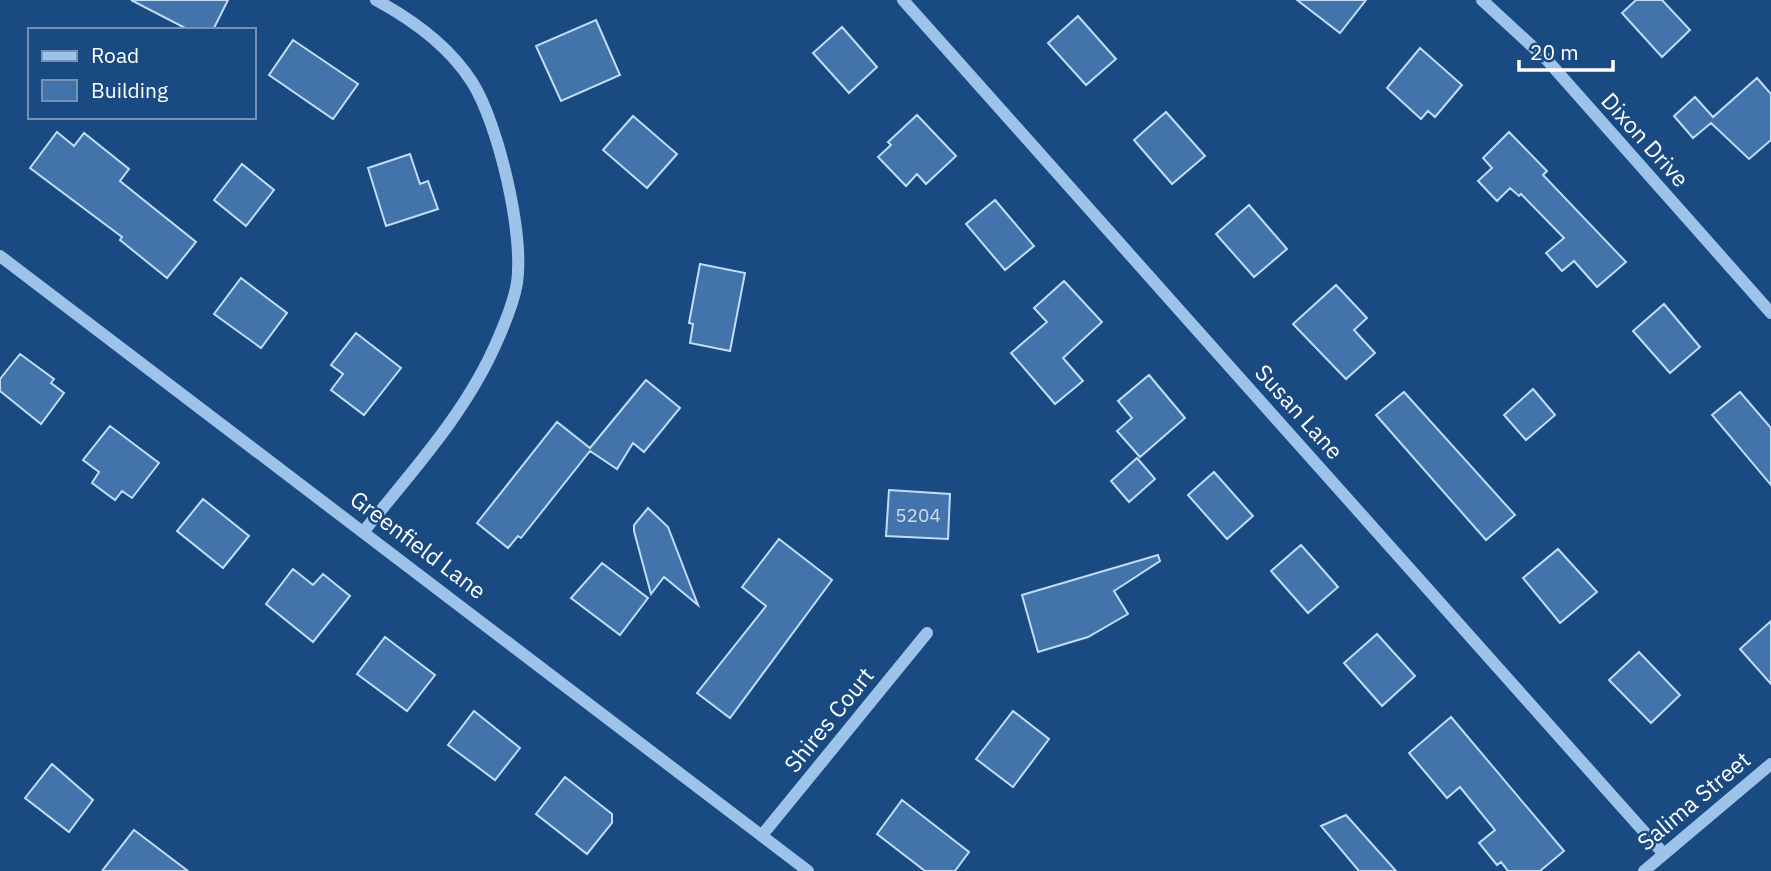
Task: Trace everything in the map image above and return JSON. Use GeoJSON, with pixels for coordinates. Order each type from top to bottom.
{"type":"FeatureCollection","features":[{"type":"Feature","properties":{"kind":"street"},"geometry":{"type":"LineString","coordinates":[[364,531],[456,415],[498,339],[516,284],[514,230],[504,161],[472,82],[425,30],[376,0]]}},
{"type":"Feature","properties":{"kind":"street","name":"Susan Lane"},"geometry":{"type":"LineString","coordinates":[[903,0],[1663,853]]}},
{"type":"Feature","properties":{"kind":"street","name":"Dixon Drive"},"geometry":{"type":"LineString","coordinates":[[1482,0],[1547,60],[1771,313]]}},
{"type":"Feature","properties":{"kind":"street","name":"Greenfield Lane"},"geometry":{"type":"LineString","coordinates":[[0,256],[764,834],[808,871]]}},
{"type":"Feature","properties":{"kind":"street","name":"Shires Court"},"geometry":{"type":"LineString","coordinates":[[764,834],[927,633]]}},
{"type":"Feature","properties":{"kind":"street","name":"Salima Street"},"geometry":{"type":"LineString","coordinates":[[1644,871],[1771,764]]}},
{"type":"Feature","properties":{"kind":"building"},"geometry":{"type":"Polygon","coordinates":[[[131,0],[228,0],[214,28],[185,28],[131,0]]]}},
{"type":"Feature","properties":{"kind":"building"},"geometry":{"type":"Polygon","coordinates":[[[1297,0],[1366,0],[1340,33],[1297,0]]]}},
{"type":"Feature","properties":{"kind":"building"},"geometry":{"type":"Polygon","coordinates":[[[1636,0],[1662,0],[1690,30],[1662,57],[1622,13],[1636,0]]]}},
{"type":"Feature","properties":{"kind":"building"},"geometry":{"type":"Polygon","coordinates":[[[1078,16],[1116,59],[1086,85],[1048,43],[1078,16]]]}},
{"type":"Feature","properties":{"kind":"building"},"geometry":{"type":"Polygon","coordinates":[[[596,20],[620,75],[561,101],[536,46],[596,20]]]}},
{"type":"Feature","properties":{"kind":"building"},"geometry":{"type":"Polygon","coordinates":[[[842,27],[877,67],[849,93],[813,53],[842,27]]]}},
{"type":"Feature","properties":{"kind":"building"},"geometry":{"type":"Polygon","coordinates":[[[293,40],[358,84],[333,119],[269,75],[293,40]]]}},
{"type":"Feature","properties":{"kind":"building"},"geometry":{"type":"Polygon","coordinates":[[[1420,48],[1462,85],[1435,117],[1428,111],[1421,119],[1387,88],[1420,48]]]}},
{"type":"Feature","properties":{"kind":"building"},"geometry":{"type":"Polygon","coordinates":[[[1757,78],[1771,94],[1771,140],[1749,159],[1711,123],[1693,138],[1674,116],[1695,97],[1713,117],[1757,78]]]}},
{"type":"Feature","properties":{"kind":"building"},"geometry":{"type":"Polygon","coordinates":[[[1166,112],[1205,156],[1172,184],[1134,140],[1166,112]]]}},
{"type":"Feature","properties":{"kind":"building"},"geometry":{"type":"Polygon","coordinates":[[[917,115],[956,156],[926,184],[917,174],[906,186],[878,157],[891,145],[888,142],[917,115]]]}},
{"type":"Feature","properties":{"kind":"building"},"geometry":{"type":"Polygon","coordinates":[[[633,116],[677,154],[647,188],[603,150],[633,116]]]}},
{"type":"Feature","properties":{"kind":"building"},"geometry":{"type":"Polygon","coordinates":[[[57,132],[74,146],[84,133],[129,169],[120,181],[196,242],[167,278],[120,240],[122,237],[30,168],[57,132]]]}},
{"type":"Feature","properties":{"kind":"building"},"geometry":{"type":"Polygon","coordinates":[[[1509,132],[1547,171],[1543,175],[1626,262],[1597,287],[1574,261],[1562,271],[1546,253],[1564,238],[1521,194],[1519,196],[1510,188],[1497,201],[1478,181],[1492,168],[1483,158],[1509,132]]]}},
{"type":"Feature","properties":{"kind":"building"},"geometry":{"type":"Polygon","coordinates":[[[410,154],[420,184],[428,181],[438,209],[386,226],[368,168],[410,154]]]}},
{"type":"Feature","properties":{"kind":"building"},"geometry":{"type":"Polygon","coordinates":[[[242,164],[274,190],[246,226],[214,200],[242,164]]]}},
{"type":"Feature","properties":{"kind":"building"},"geometry":{"type":"Polygon","coordinates":[[[995,200],[1034,246],[1005,270],[966,224],[995,200]]]}},
{"type":"Feature","properties":{"kind":"building"},"geometry":{"type":"Polygon","coordinates":[[[1249,205],[1287,249],[1254,277],[1216,234],[1249,205]]]}},
{"type":"Feature","properties":{"kind":"building"},"geometry":{"type":"Polygon","coordinates":[[[700,264],[745,273],[730,351],[690,343],[693,324],[689,323],[700,264]]]}},
{"type":"Feature","properties":{"kind":"building"},"geometry":{"type":"Polygon","coordinates":[[[241,278],[287,313],[261,348],[214,314],[241,278]]]}},
{"type":"Feature","properties":{"kind":"building"},"geometry":{"type":"Polygon","coordinates":[[[1064,281],[1102,322],[1063,358],[1083,381],[1055,404],[1011,353],[1047,322],[1034,308],[1064,281]]]}},
{"type":"Feature","properties":{"kind":"building"},"geometry":{"type":"Polygon","coordinates":[[[1336,285],[1367,318],[1354,330],[1375,353],[1346,379],[1293,324],[1336,285]]]}},
{"type":"Feature","properties":{"kind":"building"},"geometry":{"type":"Polygon","coordinates":[[[1664,304],[1700,347],[1670,373],[1633,331],[1664,304]]]}},
{"type":"Feature","properties":{"kind":"building"},"geometry":{"type":"Polygon","coordinates":[[[356,333],[401,368],[364,415],[331,390],[343,374],[331,365],[356,333]]]}},
{"type":"Feature","properties":{"kind":"building"},"geometry":{"type":"Polygon","coordinates":[[[20,354],[54,379],[51,383],[64,393],[41,424],[0,391],[0,379],[20,354]]]}},
{"type":"Feature","properties":{"kind":"building"},"geometry":{"type":"Polygon","coordinates":[[[1149,375],[1185,418],[1140,457],[1117,431],[1132,418],[1118,401],[1149,375]]]}},
{"type":"Feature","properties":{"kind":"building"},"geometry":{"type":"Polygon","coordinates":[[[646,380],[680,408],[644,452],[633,443],[617,469],[590,451],[521,538],[518,536],[508,548],[477,523],[557,422],[590,448],[646,380]]]}},
{"type":"Feature","properties":{"kind":"building"},"geometry":{"type":"Polygon","coordinates":[[[1533,389],[1555,415],[1526,440],[1504,415],[1533,389]]]}},
{"type":"Feature","properties":{"kind":"building"},"geometry":{"type":"Polygon","coordinates":[[[1404,392],[1515,515],[1486,540],[1376,415],[1404,392]]]}},
{"type":"Feature","properties":{"kind":"building"},"geometry":{"type":"Polygon","coordinates":[[[1740,392],[1771,428],[1771,485],[1712,415],[1740,392]]]}},
{"type":"Feature","properties":{"kind":"building"},"geometry":{"type":"Polygon","coordinates":[[[110,426],[159,463],[132,498],[122,491],[115,500],[92,483],[99,472],[83,460],[110,426]]]}},
{"type":"Feature","properties":{"kind":"building"},"geometry":{"type":"Polygon","coordinates":[[[1137,458],[1155,479],[1129,502],[1111,481],[1137,458]]]}},
{"type":"Feature","properties":{"kind":"building"},"geometry":{"type":"Polygon","coordinates":[[[1214,472],[1253,516],[1227,539],[1188,495],[1214,472]]]}},
{"type":"Feature","properties":{"kind":"building"},"geometry":{"type":"Polygon","coordinates":[[[889,490],[950,494],[948,539],[886,536],[889,490]]]}},
{"type":"Feature","properties":{"kind":"building"},"geometry":{"type":"Polygon","coordinates":[[[203,499],[249,536],[223,568],[177,531],[203,499]]]}},
{"type":"Feature","properties":{"kind":"building"},"geometry":{"type":"Polygon","coordinates":[[[648,508],[668,527],[698,605],[664,577],[651,594],[634,531],[634,525],[648,508]]]}},
{"type":"Feature","properties":{"kind":"building"},"geometry":{"type":"Polygon","coordinates":[[[779,539],[832,580],[730,718],[697,693],[766,606],[742,587],[779,539]]]}},
{"type":"Feature","properties":{"kind":"building"},"geometry":{"type":"Polygon","coordinates":[[[1301,545],[1338,587],[1308,613],[1271,571],[1301,545]]]}},
{"type":"Feature","properties":{"kind":"building"},"geometry":{"type":"Polygon","coordinates":[[[1558,549],[1597,592],[1560,623],[1523,578],[1558,549]]]}},
{"type":"Feature","properties":{"kind":"building"},"geometry":{"type":"Polygon","coordinates":[[[1158,555],[1160,561],[1114,591],[1128,614],[1088,637],[1038,652],[1022,595],[1158,555]]]}},
{"type":"Feature","properties":{"kind":"building"},"geometry":{"type":"Polygon","coordinates":[[[602,563],[648,598],[620,635],[571,598],[602,563]]]}},
{"type":"Feature","properties":{"kind":"building"},"geometry":{"type":"Polygon","coordinates":[[[293,569],[313,585],[323,574],[350,596],[313,642],[266,604],[293,569]]]}},
{"type":"Feature","properties":{"kind":"building"},"geometry":{"type":"Polygon","coordinates":[[[1771,621],[1771,684],[1740,649],[1771,621]]]}},
{"type":"Feature","properties":{"kind":"building"},"geometry":{"type":"Polygon","coordinates":[[[1377,634],[1415,676],[1382,706],[1344,663],[1377,634]]]}},
{"type":"Feature","properties":{"kind":"building"},"geometry":{"type":"Polygon","coordinates":[[[385,637],[435,675],[407,711],[357,674],[385,637]]]}},
{"type":"Feature","properties":{"kind":"building"},"geometry":{"type":"Polygon","coordinates":[[[1639,652],[1680,695],[1651,723],[1609,680],[1639,652]]]}},
{"type":"Feature","properties":{"kind":"building"},"geometry":{"type":"Polygon","coordinates":[[[474,711],[520,748],[495,780],[448,745],[474,711]]]}},
{"type":"Feature","properties":{"kind":"building"},"geometry":{"type":"Polygon","coordinates":[[[1013,711],[1049,739],[1013,787],[976,759],[1013,711]]]}},
{"type":"Feature","properties":{"kind":"building"},"geometry":{"type":"Polygon","coordinates":[[[1451,717],[1564,851],[1540,871],[1508,871],[1501,862],[1497,865],[1479,843],[1495,830],[1460,787],[1447,798],[1409,753],[1451,717]]]}},
{"type":"Feature","properties":{"kind":"building"},"geometry":{"type":"Polygon","coordinates":[[[52,764],[93,800],[69,832],[25,798],[52,764]]]}},
{"type":"Feature","properties":{"kind":"building"},"geometry":{"type":"Polygon","coordinates":[[[565,777],[612,814],[612,823],[587,854],[536,814],[565,777]]]}},
{"type":"Feature","properties":{"kind":"building"},"geometry":{"type":"Polygon","coordinates":[[[902,800],[969,852],[955,871],[925,871],[877,834],[902,800]]]}},
{"type":"Feature","properties":{"kind":"building"},"geometry":{"type":"Polygon","coordinates":[[[1346,815],[1396,871],[1359,871],[1321,826],[1346,815]]]}},
{"type":"Feature","properties":{"kind":"building"},"geometry":{"type":"Polygon","coordinates":[[[134,830],[188,871],[102,871],[134,830]]]}}]}
